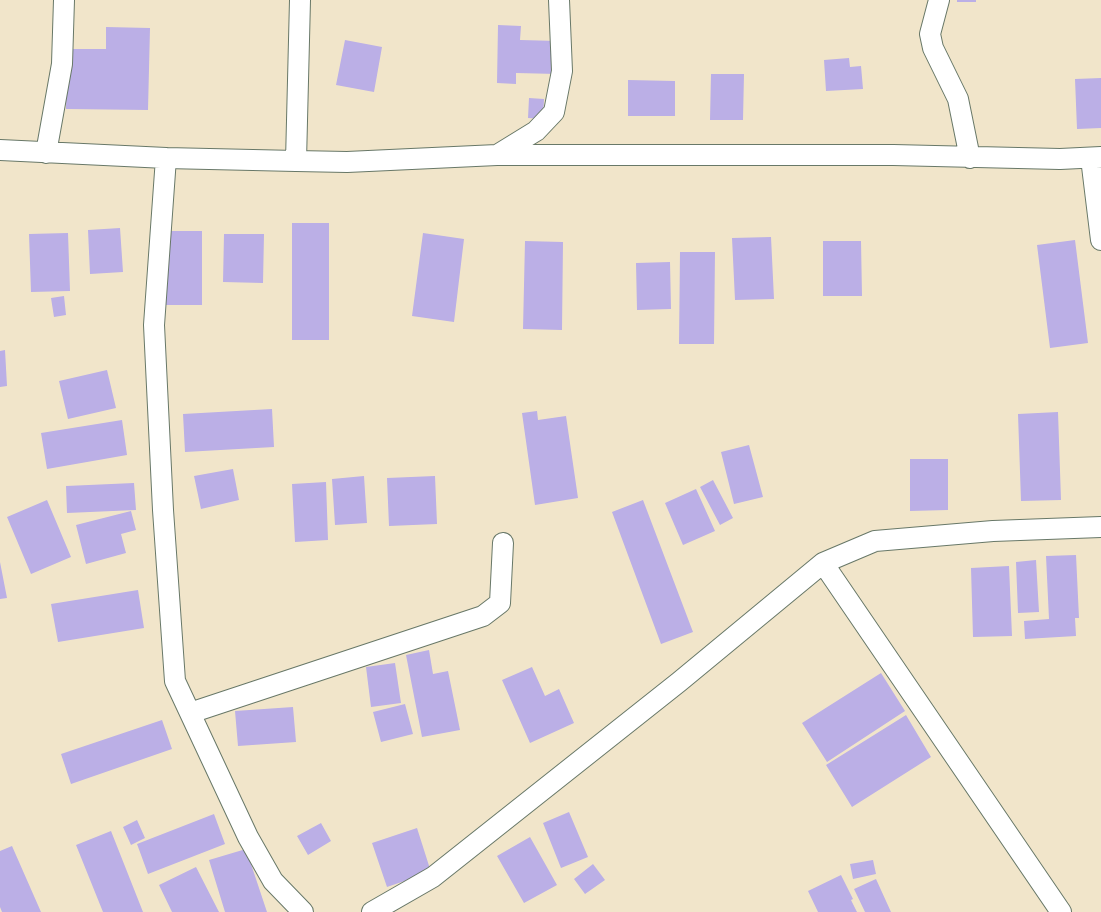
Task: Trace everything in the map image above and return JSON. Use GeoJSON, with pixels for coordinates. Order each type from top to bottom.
{"type":"FeatureCollection","features":[{"type":"Feature","properties":{"kind":"street"},"geometry":{"type":"LineString","coordinates":[[46,153],[62,64],[64,0]]}},
{"type":"Feature","properties":{"kind":"street"},"geometry":{"type":"LineString","coordinates":[[296,161],[300,0]]}},
{"type":"Feature","properties":{"kind":"street"},"geometry":{"type":"LineString","coordinates":[[497,155],[536,131],[554,112],[562,71],[559,0]]}},
{"type":"Feature","properties":{"kind":"street"},"geometry":{"type":"LineString","coordinates":[[939,0],[930,34],[933,48],[958,99],[970,158]]}},
{"type":"Feature","properties":{"kind":"street"},"geometry":{"type":"LineString","coordinates":[[0,150],[166,158],[348,162],[497,155],[1096,157],[1101,240]]}},
{"type":"Feature","properties":{"kind":"street"},"geometry":{"type":"LineString","coordinates":[[166,158],[154,326],[163,510],[175,681],[248,837],[273,881],[303,912]]}},
{"type":"Feature","properties":{"kind":"street"},"geometry":{"type":"LineString","coordinates":[[372,912],[433,877],[679,682],[823,563],[875,540],[993,531],[1101,527]]}},
{"type":"Feature","properties":{"kind":"street"},"geometry":{"type":"LineString","coordinates":[[190,713],[483,616],[500,603],[503,543]]}},
{"type":"Feature","properties":{"kind":"street"},"geometry":{"type":"LineString","coordinates":[[823,563],[1061,912]]}},
{"type":"Feature","properties":{"kind":"building"},"geometry":{"type":"Polygon","coordinates":[[[957,0],[976,0],[976,2],[957,2],[957,0]]]}},
{"type":"Feature","properties":{"kind":"building"},"geometry":{"type":"Polygon","coordinates":[[[498,25],[521,26],[520,40],[558,41],[557,74],[516,73],[516,84],[497,83],[498,25]]]}},
{"type":"Feature","properties":{"kind":"building"},"geometry":{"type":"Polygon","coordinates":[[[106,27],[150,28],[148,110],[66,109],[67,49],[106,49],[106,27]]]}},
{"type":"Feature","properties":{"kind":"building"},"geometry":{"type":"Polygon","coordinates":[[[345,40],[382,47],[374,92],[336,85],[345,40]]]}},
{"type":"Feature","properties":{"kind":"building"},"geometry":{"type":"Polygon","coordinates":[[[849,58],[850,67],[861,66],[863,89],[826,91],[824,60],[849,58]]]}},
{"type":"Feature","properties":{"kind":"building"},"geometry":{"type":"Polygon","coordinates":[[[711,74],[744,74],[743,120],[710,120],[711,74]]]}},
{"type":"Feature","properties":{"kind":"building"},"geometry":{"type":"Polygon","coordinates":[[[1101,78],[1101,128],[1077,129],[1075,79],[1101,78]]]}},
{"type":"Feature","properties":{"kind":"building"},"geometry":{"type":"Polygon","coordinates":[[[628,80],[675,81],[675,116],[628,116],[628,80]]]}},
{"type":"Feature","properties":{"kind":"building"},"geometry":{"type":"Polygon","coordinates":[[[529,98],[544,99],[543,119],[528,118],[529,98]]]}},
{"type":"Feature","properties":{"kind":"building"},"geometry":{"type":"Polygon","coordinates":[[[292,223],[329,223],[329,340],[292,340],[292,223]]]}},
{"type":"Feature","properties":{"kind":"building"},"geometry":{"type":"Polygon","coordinates":[[[120,228],[123,272],[90,274],[88,230],[120,228]]]}},
{"type":"Feature","properties":{"kind":"building"},"geometry":{"type":"Polygon","coordinates":[[[166,231],[202,231],[202,305],[165,305],[166,231]]]}},
{"type":"Feature","properties":{"kind":"building"},"geometry":{"type":"Polygon","coordinates":[[[68,233],[70,291],[31,292],[29,234],[68,233]]]}},
{"type":"Feature","properties":{"kind":"building"},"geometry":{"type":"Polygon","coordinates":[[[423,233],[464,239],[454,322],[412,316],[423,233]]]}},
{"type":"Feature","properties":{"kind":"building"},"geometry":{"type":"Polygon","coordinates":[[[224,234],[264,234],[263,283],[223,282],[224,234]]]}},
{"type":"Feature","properties":{"kind":"building"},"geometry":{"type":"Polygon","coordinates":[[[771,237],[774,299],[735,300],[732,238],[771,237]]]}},
{"type":"Feature","properties":{"kind":"building"},"geometry":{"type":"Polygon","coordinates":[[[1075,240],[1088,343],[1050,348],[1037,245],[1075,240]]]}},
{"type":"Feature","properties":{"kind":"building"},"geometry":{"type":"Polygon","coordinates":[[[525,241],[563,242],[562,330],[523,329],[525,241]]]}},
{"type":"Feature","properties":{"kind":"building"},"geometry":{"type":"Polygon","coordinates":[[[823,241],[861,241],[862,296],[823,296],[823,241]]]}},
{"type":"Feature","properties":{"kind":"building"},"geometry":{"type":"Polygon","coordinates":[[[680,252],[715,252],[714,344],[679,344],[680,252]]]}},
{"type":"Feature","properties":{"kind":"building"},"geometry":{"type":"Polygon","coordinates":[[[670,262],[671,309],[637,310],[636,263],[670,262]]]}},
{"type":"Feature","properties":{"kind":"building"},"geometry":{"type":"Polygon","coordinates":[[[64,296],[66,315],[54,317],[51,298],[64,296]]]}},
{"type":"Feature","properties":{"kind":"building"},"geometry":{"type":"Polygon","coordinates":[[[5,350],[7,386],[0,387],[0,351],[5,350]]]}},
{"type":"Feature","properties":{"kind":"building"},"geometry":{"type":"Polygon","coordinates":[[[107,370],[116,408],[68,419],[59,381],[107,370]]]}},
{"type":"Feature","properties":{"kind":"building"},"geometry":{"type":"Polygon","coordinates":[[[272,409],[274,447],[185,452],[183,414],[272,409]]]}},
{"type":"Feature","properties":{"kind":"building"},"geometry":{"type":"Polygon","coordinates":[[[537,411],[538,420],[566,416],[578,498],[535,505],[522,413],[537,411]]]}},
{"type":"Feature","properties":{"kind":"building"},"geometry":{"type":"Polygon","coordinates":[[[1058,412],[1061,500],[1021,501],[1018,414],[1058,412]]]}},
{"type":"Feature","properties":{"kind":"building"},"geometry":{"type":"Polygon","coordinates":[[[122,420],[127,455],[47,469],[41,433],[122,420]]]}},
{"type":"Feature","properties":{"kind":"building"},"geometry":{"type":"Polygon","coordinates":[[[749,445],[763,497],[734,504],[721,452],[749,445]]]}},
{"type":"Feature","properties":{"kind":"building"},"geometry":{"type":"Polygon","coordinates":[[[910,459],[948,459],[948,510],[910,511],[910,459]]]}},
{"type":"Feature","properties":{"kind":"building"},"geometry":{"type":"Polygon","coordinates":[[[233,469],[239,500],[201,509],[194,476],[233,469]]]}},
{"type":"Feature","properties":{"kind":"building"},"geometry":{"type":"Polygon","coordinates":[[[364,476],[367,523],[335,525],[332,479],[364,476]]]}},
{"type":"Feature","properties":{"kind":"building"},"geometry":{"type":"Polygon","coordinates":[[[435,476],[437,524],[389,526],[387,478],[435,476]]]}},
{"type":"Feature","properties":{"kind":"building"},"geometry":{"type":"Polygon","coordinates":[[[713,480],[733,518],[720,525],[700,487],[713,480]]]}},
{"type":"Feature","properties":{"kind":"building"},"geometry":{"type":"Polygon","coordinates":[[[326,482],[328,540],[295,542],[292,484],[326,482]]]}},
{"type":"Feature","properties":{"kind":"building"},"geometry":{"type":"Polygon","coordinates":[[[134,483],[136,510],[67,513],[66,486],[134,483]]]}},
{"type":"Feature","properties":{"kind":"building"},"geometry":{"type":"Polygon","coordinates":[[[696,489],[715,531],[683,545],[665,503],[696,489]]]}},
{"type":"Feature","properties":{"kind":"building"},"geometry":{"type":"Polygon","coordinates":[[[47,500],[71,557],[31,574],[7,517],[47,500]]]}},
{"type":"Feature","properties":{"kind":"building"},"geometry":{"type":"Polygon","coordinates":[[[643,500],[693,632],[661,644],[612,512],[643,500]]]}},
{"type":"Feature","properties":{"kind":"building"},"geometry":{"type":"Polygon","coordinates":[[[131,511],[136,530],[121,534],[126,553],[86,564],[76,525],[131,511]]]}},
{"type":"Feature","properties":{"kind":"building"},"geometry":{"type":"Polygon","coordinates":[[[1076,555],[1079,618],[1075,618],[1076,636],[1025,639],[1024,621],[1049,619],[1046,556],[1076,555]]]}},
{"type":"Feature","properties":{"kind":"building"},"geometry":{"type":"Polygon","coordinates":[[[1036,560],[1039,612],[1018,613],[1016,562],[1036,560]]]}},
{"type":"Feature","properties":{"kind":"building"},"geometry":{"type":"Polygon","coordinates":[[[0,562],[7,598],[0,599],[0,562]]]}},
{"type":"Feature","properties":{"kind":"building"},"geometry":{"type":"Polygon","coordinates":[[[1009,566],[1012,636],[973,637],[971,568],[1009,566]]]}},
{"type":"Feature","properties":{"kind":"building"},"geometry":{"type":"Polygon","coordinates":[[[138,590],[144,628],[58,642],[51,604],[138,590]]]}},
{"type":"Feature","properties":{"kind":"building"},"geometry":{"type":"Polygon","coordinates":[[[429,650],[433,674],[448,671],[460,730],[422,737],[406,655],[429,650]]]}},
{"type":"Feature","properties":{"kind":"building"},"geometry":{"type":"Polygon","coordinates":[[[395,663],[401,703],[371,707],[366,667],[395,663]]]}},
{"type":"Feature","properties":{"kind":"building"},"geometry":{"type":"Polygon","coordinates":[[[532,667],[545,696],[559,689],[574,723],[530,743],[502,680],[532,667]]]}},
{"type":"Feature","properties":{"kind":"building"},"geometry":{"type":"Polygon","coordinates":[[[881,673],[905,711],[827,762],[802,723],[881,673]]]}},
{"type":"Feature","properties":{"kind":"building"},"geometry":{"type":"Polygon","coordinates":[[[405,704],[413,734],[381,742],[373,712],[405,704]]]}},
{"type":"Feature","properties":{"kind":"building"},"geometry":{"type":"Polygon","coordinates":[[[293,707],[296,742],[238,746],[235,711],[293,707]]]}},
{"type":"Feature","properties":{"kind":"building"},"geometry":{"type":"Polygon","coordinates":[[[906,715],[931,757],[852,807],[826,765],[906,715]]]}},
{"type":"Feature","properties":{"kind":"building"},"geometry":{"type":"Polygon","coordinates":[[[162,720],[172,749],[71,784],[61,754],[162,720]]]}},
{"type":"Feature","properties":{"kind":"building"},"geometry":{"type":"Polygon","coordinates":[[[569,812],[588,857],[561,868],[543,823],[569,812]]]}},
{"type":"Feature","properties":{"kind":"building"},"geometry":{"type":"Polygon","coordinates":[[[214,814],[225,844],[148,874],[137,844],[214,814]]]}},
{"type":"Feature","properties":{"kind":"building"},"geometry":{"type":"Polygon","coordinates":[[[137,820],[145,838],[131,845],[123,827],[137,820]]]}},
{"type":"Feature","properties":{"kind":"building"},"geometry":{"type":"Polygon","coordinates":[[[321,823],[331,841],[308,855],[297,836],[321,823]]]}},
{"type":"Feature","properties":{"kind":"building"},"geometry":{"type":"Polygon","coordinates":[[[417,828],[431,872],[387,887],[372,843],[417,828]]]}},
{"type":"Feature","properties":{"kind":"building"},"geometry":{"type":"Polygon","coordinates":[[[111,831],[143,912],[103,912],[76,845],[111,831]]]}},
{"type":"Feature","properties":{"kind":"building"},"geometry":{"type":"Polygon","coordinates":[[[530,837],[557,885],[524,903],[497,856],[530,837]]]}},
{"type":"Feature","properties":{"kind":"building"},"geometry":{"type":"Polygon","coordinates":[[[12,846],[41,912],[2,912],[0,907],[0,851],[12,846]]]}},
{"type":"Feature","properties":{"kind":"building"},"geometry":{"type":"Polygon","coordinates":[[[246,849],[267,912],[225,912],[209,860],[246,849]]]}},
{"type":"Feature","properties":{"kind":"building"},"geometry":{"type":"Polygon","coordinates":[[[873,860],[876,874],[853,879],[850,864],[873,860]]]}},
{"type":"Feature","properties":{"kind":"building"},"geometry":{"type":"Polygon","coordinates":[[[593,864],[605,880],[585,894],[574,879],[593,864]]]}},
{"type":"Feature","properties":{"kind":"building"},"geometry":{"type":"Polygon","coordinates":[[[196,867],[219,912],[172,912],[159,885],[196,867]]]}},
{"type":"Feature","properties":{"kind":"building"},"geometry":{"type":"Polygon","coordinates":[[[841,875],[857,912],[818,912],[808,891],[841,875]]]}},
{"type":"Feature","properties":{"kind":"building"},"geometry":{"type":"Polygon","coordinates":[[[876,879],[891,912],[865,912],[854,889],[876,879]]]}}]}
